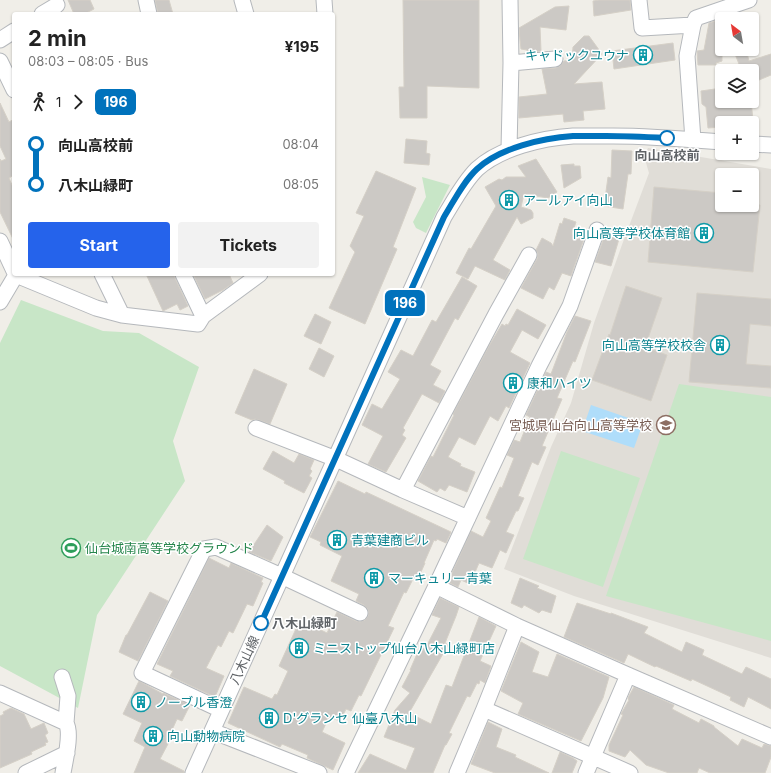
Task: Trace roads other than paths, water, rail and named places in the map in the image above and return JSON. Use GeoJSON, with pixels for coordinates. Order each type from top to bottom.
{"type":"FeatureCollection","features":[{"type":"Feature","properties":{"kind":"street"},"geometry":{"type":"LineString","coordinates":[[146,0],[149,12]]}},
{"type":"Feature","properties":{"kind":"street"},"geometry":{"type":"LineString","coordinates":[[242,0],[245,12]]}},
{"type":"Feature","properties":{"kind":"street"},"geometry":{"type":"LineString","coordinates":[[324,0],[325,12]]}},
{"type":"Feature","properties":{"kind":"street"},"geometry":{"type":"LineString","coordinates":[[510,0],[510,149]]}},
{"type":"Feature","properties":{"kind":"street"},"geometry":{"type":"LineString","coordinates":[[639,0],[642,28],[693,25]]}},
{"type":"Feature","properties":{"kind":"street"},"geometry":{"type":"LineString","coordinates":[[693,140],[687,56],[693,25],[696,18],[749,0]]}},
{"type":"Feature","properties":{"kind":"street"},"geometry":{"type":"LineString","coordinates":[[46,12],[58,6]]}},
{"type":"Feature","properties":{"kind":"street"},"geometry":{"type":"LineString","coordinates":[[0,40],[12,33]]}},
{"type":"Feature","properties":{"kind":"street"},"geometry":{"type":"LineString","coordinates":[[511,63],[555,59]]}},
{"type":"Feature","properties":{"kind":"street"},"geometry":{"type":"LineString","coordinates":[[0,61],[12,86]]}},
{"type":"Feature","properties":{"kind":"street","name":"八木山線"},"geometry":{"type":"LineString","coordinates":[[193,773],[444,217],[464,185],[477,170],[489,160],[510,149],[541,140],[572,136],[642,136],[715,142]]}},
{"type":"Feature","properties":{"kind":"street"},"geometry":{"type":"LineString","coordinates":[[759,144],[771,145]]}},
{"type":"Feature","properties":{"kind":"street"},"geometry":{"type":"LineString","coordinates":[[346,773],[539,366],[570,306],[597,230]]}},
{"type":"Feature","properties":{"kind":"street"},"geometry":{"type":"LineString","coordinates":[[0,241],[12,267]]}},
{"type":"Feature","properties":{"kind":"street"},"geometry":{"type":"LineString","coordinates":[[403,490],[496,314],[529,255]]}},
{"type":"Feature","properties":{"kind":"street"},"geometry":{"type":"LineString","coordinates":[[0,302],[13,276]]}},
{"type":"Feature","properties":{"kind":"street"},"geometry":{"type":"LineString","coordinates":[[22,276],[96,308],[122,315],[198,324],[203,316],[257,276]]}},
{"type":"Feature","properties":{"kind":"street"},"geometry":{"type":"LineString","coordinates":[[103,276],[122,315]]}},
{"type":"Feature","properties":{"kind":"street"},"geometry":{"type":"LineString","coordinates":[[185,276],[203,316]]}},
{"type":"Feature","properties":{"kind":"street"},"geometry":{"type":"LineString","coordinates":[[256,428],[336,459],[468,518]]}},
{"type":"Feature","properties":{"kind":"street"},"geometry":{"type":"LineString","coordinates":[[221,710],[142,673],[204,549],[216,547],[360,613]]}},
{"type":"Feature","properties":{"kind":"street"},"geometry":{"type":"LineString","coordinates":[[436,586],[517,626],[771,737]]}},
{"type":"Feature","properties":{"kind":"street"},"geometry":{"type":"LineString","coordinates":[[457,773],[517,626]]}},
{"type":"Feature","properties":{"kind":"street"},"geometry":{"type":"LineString","coordinates":[[586,773],[628,675]]}},
{"type":"Feature","properties":{"kind":"street"},"geometry":{"type":"LineString","coordinates":[[62,677],[68,696],[66,723],[68,727],[67,753],[63,773]]}},
{"type":"Feature","properties":{"kind":"street"},"geometry":{"type":"LineString","coordinates":[[3,697],[66,723]]}},
{"type":"Feature","properties":{"kind":"street"},"geometry":{"type":"LineString","coordinates":[[484,708],[630,773]]}},
{"type":"Feature","properties":{"kind":"street"},"geometry":{"type":"LineString","coordinates":[[212,731],[318,773]]}},
{"type":"Feature","properties":{"kind":"street"},"geometry":{"type":"LineString","coordinates":[[26,773],[67,753]]}},
{"type":"Feature","properties":{"kind":"water"},"geometry":{"type":"Polygon","coordinates":[[[591,405],[643,423],[634,448],[582,431],[591,405]]]}},
{"type":"Feature","properties":{"kind":"place","name":"キャドックユウナ"},"geometry":{"type":"Point","coordinates":[643,55]}},
{"type":"Feature","properties":{"kind":"place","name":"向山高校前"},"geometry":{"type":"Point","coordinates":[667,138]}},
{"type":"Feature","properties":{"kind":"place","name":"アールアイ向山"},"geometry":{"type":"Point","coordinates":[509,200]}},
{"type":"Feature","properties":{"kind":"place","name":"向山高等学校体育館"},"geometry":{"type":"Point","coordinates":[704,233]}},
{"type":"Feature","properties":{"kind":"place","name":"向山高等学校校舎"},"geometry":{"type":"Point","coordinates":[720,345]}},
{"type":"Feature","properties":{"kind":"place","name":"康和ハイツ"},"geometry":{"type":"Point","coordinates":[513,383]}},
{"type":"Feature","properties":{"kind":"place","name":"宮城県仙台向山高等学校"},"geometry":{"type":"Point","coordinates":[666,425]}},
{"type":"Feature","properties":{"kind":"place","name":"青葉建商ビル"},"geometry":{"type":"Point","coordinates":[337,540]}},
{"type":"Feature","properties":{"kind":"place","name":"仙台城南高等学校グラウンド"},"geometry":{"type":"Point","coordinates":[71,548]}},
{"type":"Feature","properties":{"kind":"place","name":"マーキュリー青葉"},"geometry":{"type":"Point","coordinates":[374,578]}},
{"type":"Feature","properties":{"kind":"place","name":"八木山緑町"},"geometry":{"type":"Point","coordinates":[261,623]}},
{"type":"Feature","properties":{"kind":"place","name":"ミニストップ仙台八木山緑町店"},"geometry":{"type":"Point","coordinates":[299,648]}},
{"type":"Feature","properties":{"kind":"place","name":"ノーブル香澄"},"geometry":{"type":"Point","coordinates":[141,702]}},
{"type":"Feature","properties":{"kind":"place","name":"D'グランセ 仙臺八木山"},"geometry":{"type":"Point","coordinates":[269,718]}},
{"type":"Feature","properties":{"kind":"place","name":"向山動物病院"},"geometry":{"type":"Point","coordinates":[153,736]}}]}
